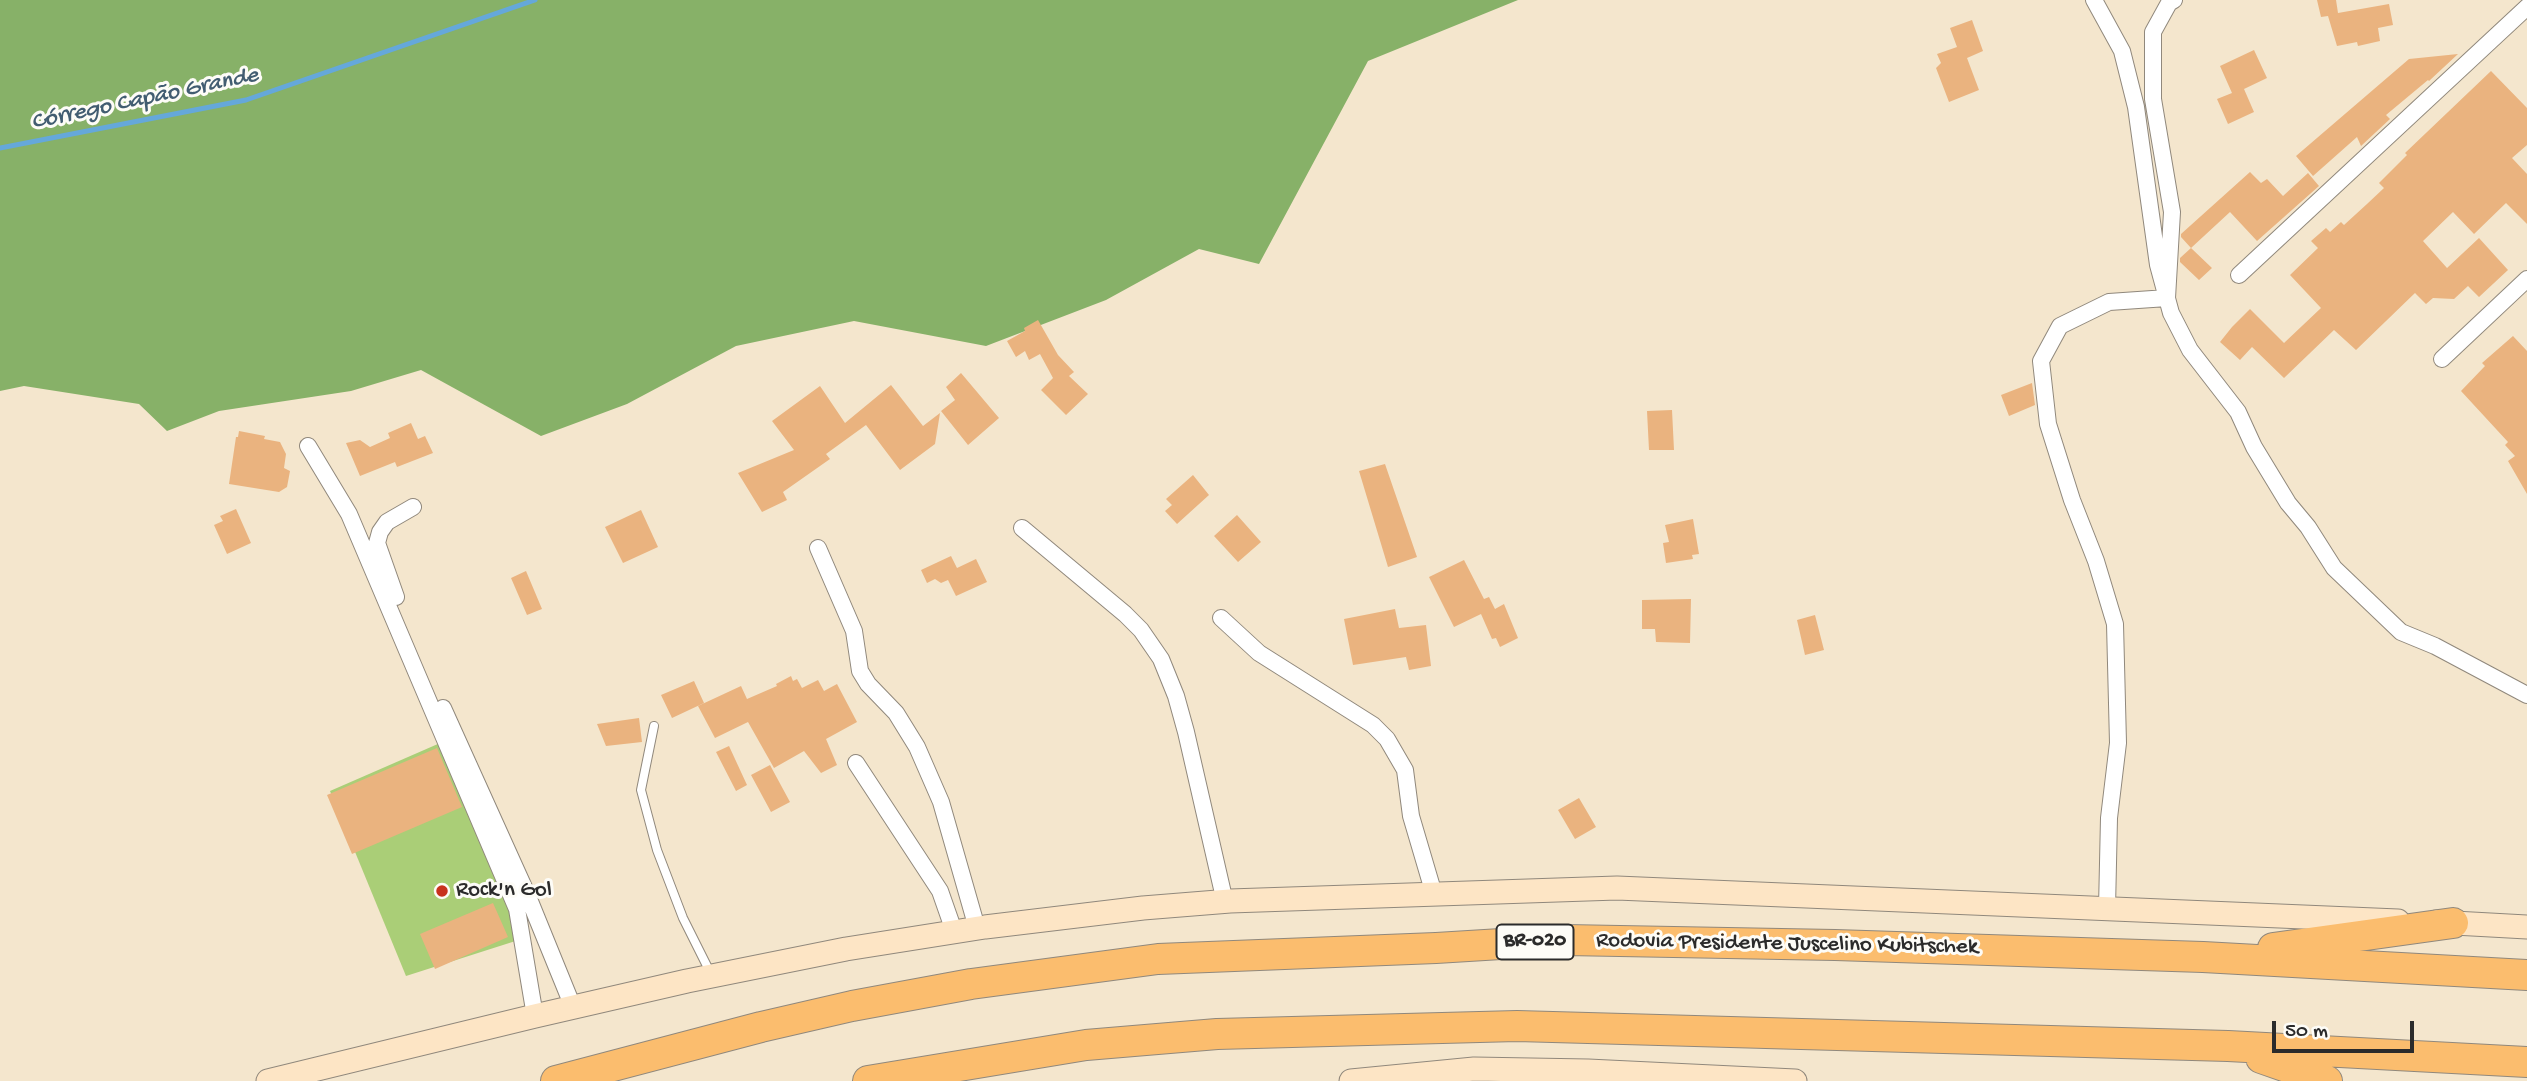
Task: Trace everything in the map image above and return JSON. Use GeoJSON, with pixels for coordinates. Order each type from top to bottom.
{"type":"FeatureCollection","features":[{"type":"Feature","properties":{"kind":"highway"},"geometry":{"type":"LineString","coordinates":[[2203,957],[2453,923]]}},
{"type":"Feature","properties":{"kind":"highway","name":"Rodovia Presidente Juscelino Kubitschek"},"geometry":{"type":"LineString","coordinates":[[556,1081],[852,1006],[971,984],[1158,959],[1566,940],[1835,945],[2203,957],[2527,975]]}},
{"type":"Feature","properties":{"kind":"highway"},"geometry":{"type":"LineString","coordinates":[[868,1081],[1086,1045],[1217,1034],[1517,1026],[2228,1046],[2527,1062]]}},
{"type":"Feature","properties":{"kind":"highway"},"geometry":{"type":"LineString","coordinates":[[2228,1046],[2327,1081]]}},
{"type":"Feature","properties":{"kind":"main road"},"geometry":{"type":"LineString","coordinates":[[268,1081],[573,1007],[846,949],[965,930],[1143,908],[1225,902],[1617,888],[2527,926]]}},
{"type":"Feature","properties":{"kind":"main road"},"geometry":{"type":"LineString","coordinates":[[1350,1081],[1474,1069],[1589,1076],[1795,1081]]}},
{"type":"Feature","properties":{"kind":"street"},"geometry":{"type":"LineString","coordinates":[[2094,0],[2122,51],[2136,107],[2158,265],[2171,313],[2190,350],[2238,412],[2274,481],[2334,568],[2401,632],[2435,646],[2527,695]]}},
{"type":"Feature","properties":{"kind":"street"},"geometry":{"type":"LineString","coordinates":[[2167,298],[2172,212],[2153,99],[2153,32],[2169,3],[2174,0]]}},
{"type":"Feature","properties":{"kind":"street"},"geometry":{"type":"LineString","coordinates":[[2239,275],[2527,7]]}},
{"type":"Feature","properties":{"kind":"street"},"geometry":{"type":"LineString","coordinates":[[2442,359],[2527,279]]}},
{"type":"Feature","properties":{"kind":"street"},"geometry":{"type":"LineString","coordinates":[[2107,908],[2109,818],[2119,743],[2115,624],[2048,424],[2041,361],[2060,326],[2109,302],[2167,298]]}},
{"type":"Feature","properties":{"kind":"street"},"geometry":{"type":"LineString","coordinates":[[308,446],[349,514],[517,909],[535,1016]]}},
{"type":"Feature","properties":{"kind":"street"},"geometry":{"type":"LineString","coordinates":[[413,507],[387,522],[380,531],[377,543],[383,562],[430,679],[531,904],[573,1007]]}},
{"type":"Feature","properties":{"kind":"street"},"geometry":{"type":"LineString","coordinates":[[1022,528],[1125,614],[1141,630],[1161,659],[1176,696],[1186,732],[1225,902]]}},
{"type":"Feature","properties":{"kind":"street"},"geometry":{"type":"LineString","coordinates":[[818,548],[854,631],[860,671],[903,724],[917,747],[941,802],[965,930]]}},
{"type":"Feature","properties":{"kind":"street"},"geometry":{"type":"LineString","coordinates":[[1221,618],[1259,653],[1373,725],[1387,739],[1405,769],[1411,816],[1434,894]]}},
{"type":"Feature","properties":{"kind":"street"},"geometry":{"type":"LineString","coordinates":[[856,763],[965,930]]}},
{"type":"Feature","properties":{"kind":"lane"},"geometry":{"type":"LineString","coordinates":[[654,726],[641,790],[657,850],[683,918],[712,976]]}},
{"type":"Feature","properties":{"kind":"green space"},"geometry":{"type":"Polygon","coordinates":[[[0,0],[1518,0],[1368,61],[1259,264],[1199,249],[1106,300],[986,346],[854,321],[736,346],[627,404],[541,436],[421,370],[351,391],[219,411],[167,431],[139,404],[24,386],[0,391],[0,0]]]}},
{"type":"Feature","properties":{"kind":"green space","name":"Rock'n Gol"},"geometry":{"type":"Polygon","coordinates":[[[447,740],[528,937],[406,976],[330,791],[447,740]]]}},
{"type":"Feature","properties":{"kind":"building"},"geometry":{"type":"Polygon","coordinates":[[[2317,0],[2336,0],[2338,13],[2389,4],[2393,25],[2378,28],[2380,41],[2358,46],[2357,42],[2337,46],[2328,16],[2321,17],[2317,0]]]}},
{"type":"Feature","properties":{"kind":"building"},"geometry":{"type":"Polygon","coordinates":[[[1972,20],[1983,51],[1967,58],[1979,90],[1949,102],[1936,68],[1941,63],[1937,54],[1957,47],[1950,28],[1972,20]]]}},
{"type":"Feature","properties":{"kind":"building"},"geometry":{"type":"Polygon","coordinates":[[[2254,50],[2267,78],[2244,89],[2254,112],[2228,124],[2217,99],[2232,93],[2220,66],[2254,50]]]}},
{"type":"Feature","properties":{"kind":"building"},"geometry":{"type":"Polygon","coordinates":[[[2458,54],[2386,115],[2390,119],[2361,146],[2357,137],[2313,176],[2296,156],[2409,59],[2458,54]]]}},
{"type":"Feature","properties":{"kind":"building"},"geometry":{"type":"Polygon","coordinates":[[[2491,71],[2527,108],[2527,145],[2512,158],[2527,174],[2527,224],[2506,203],[2474,234],[2453,212],[2423,241],[2447,268],[2479,238],[2508,270],[2479,297],[2468,286],[2454,299],[2433,298],[2426,304],[2415,293],[2356,350],[2334,330],[2284,378],[2252,347],[2240,360],[2220,342],[2250,309],[2284,343],[2321,308],[2290,275],[2318,248],[2311,241],[2326,228],[2330,232],[2341,222],[2344,225],[2384,188],[2379,183],[2407,155],[2405,153],[2491,71]]]}},
{"type":"Feature","properties":{"kind":"building"},"geometry":{"type":"Polygon","coordinates":[[[2250,172],[2261,183],[2267,179],[2283,196],[2308,173],[2319,186],[2257,241],[2230,212],[2191,248],[2181,234],[2250,172]]]}},
{"type":"Feature","properties":{"kind":"building"},"geometry":{"type":"Polygon","coordinates":[[[2191,248],[2212,268],[2199,280],[2180,262],[2180,258],[2191,248]]]}},
{"type":"Feature","properties":{"kind":"building"},"geometry":{"type":"Polygon","coordinates":[[[1038,320],[1058,355],[1074,372],[1069,376],[1088,394],[1066,415],[1041,390],[1053,378],[1040,354],[1029,360],[1025,351],[1016,357],[1007,341],[1038,320]]]}},
{"type":"Feature","properties":{"kind":"building"},"geometry":{"type":"Polygon","coordinates":[[[2513,336],[2527,351],[2527,494],[2508,461],[2515,456],[2505,445],[2508,442],[2461,391],[2485,366],[2482,363],[2513,336]]]}},
{"type":"Feature","properties":{"kind":"building"},"geometry":{"type":"Polygon","coordinates":[[[961,373],[999,418],[968,445],[941,411],[955,400],[946,387],[961,373]]]}},
{"type":"Feature","properties":{"kind":"building"},"geometry":{"type":"Polygon","coordinates":[[[2032,383],[2035,405],[2009,416],[2001,395],[2032,383]]]}},
{"type":"Feature","properties":{"kind":"building"},"geometry":{"type":"Polygon","coordinates":[[[891,385],[923,426],[940,413],[935,444],[900,470],[866,425],[826,454],[830,459],[783,492],[787,500],[762,512],[738,473],[794,450],[772,421],[820,386],[845,423],[891,385]]]}},
{"type":"Feature","properties":{"kind":"building"},"geometry":{"type":"Polygon","coordinates":[[[1672,410],[1674,450],[1649,450],[1647,411],[1672,410]]]}},
{"type":"Feature","properties":{"kind":"building"},"geometry":{"type":"Polygon","coordinates":[[[411,423],[418,439],[425,436],[433,453],[397,467],[395,462],[360,476],[346,443],[360,440],[370,447],[390,438],[388,433],[411,423]]]}},
{"type":"Feature","properties":{"kind":"building"},"geometry":{"type":"Polygon","coordinates":[[[239,431],[280,442],[286,454],[284,468],[290,471],[287,487],[279,492],[229,484],[239,431]]]}},
{"type":"Feature","properties":{"kind":"building"},"geometry":{"type":"Polygon","coordinates":[[[1385,464],[1417,557],[1388,567],[1359,471],[1385,464]]]}},
{"type":"Feature","properties":{"kind":"building"},"geometry":{"type":"Polygon","coordinates":[[[1193,475],[1209,495],[1177,524],[1165,511],[1172,505],[1166,499],[1193,475]]]}},
{"type":"Feature","properties":{"kind":"building"},"geometry":{"type":"Polygon","coordinates":[[[236,509],[251,543],[227,554],[214,525],[223,521],[220,516],[236,509]]]}},
{"type":"Feature","properties":{"kind":"building"},"geometry":{"type":"Polygon","coordinates":[[[641,510],[658,547],[623,563],[605,527],[641,510]]]}},
{"type":"Feature","properties":{"kind":"building"},"geometry":{"type":"Polygon","coordinates":[[[1237,515],[1261,542],[1238,562],[1214,536],[1237,515]]]}},
{"type":"Feature","properties":{"kind":"building"},"geometry":{"type":"Polygon","coordinates":[[[1693,519],[1699,554],[1692,555],[1693,559],[1666,563],[1663,543],[1669,542],[1665,525],[1693,519]]]}},
{"type":"Feature","properties":{"kind":"building"},"geometry":{"type":"Polygon","coordinates":[[[951,556],[957,568],[976,559],[987,582],[956,596],[948,580],[941,583],[935,579],[927,583],[921,570],[951,556]]]}},
{"type":"Feature","properties":{"kind":"building"},"geometry":{"type":"Polygon","coordinates":[[[1464,560],[1484,599],[1489,597],[1495,609],[1504,604],[1518,638],[1500,647],[1496,638],[1492,639],[1481,614],[1454,627],[1429,577],[1464,560]]]}},
{"type":"Feature","properties":{"kind":"building"},"geometry":{"type":"Polygon","coordinates":[[[526,571],[542,609],[527,615],[511,578],[526,571]]]}},
{"type":"Feature","properties":{"kind":"building"},"geometry":{"type":"Polygon","coordinates":[[[1691,599],[1690,643],[1656,642],[1655,629],[1642,629],[1642,600],[1691,599]]]}},
{"type":"Feature","properties":{"kind":"building"},"geometry":{"type":"Polygon","coordinates":[[[1395,609],[1399,628],[1426,625],[1431,666],[1409,670],[1406,657],[1353,665],[1344,619],[1395,609]]]}},
{"type":"Feature","properties":{"kind":"building"},"geometry":{"type":"Polygon","coordinates":[[[1815,615],[1824,650],[1805,655],[1797,620],[1815,615]]]}},
{"type":"Feature","properties":{"kind":"building"},"geometry":{"type":"Polygon","coordinates":[[[791,676],[793,681],[797,679],[802,688],[818,680],[824,691],[837,684],[857,722],[826,739],[837,765],[821,773],[804,751],[774,768],[748,722],[715,738],[698,706],[741,686],[747,699],[777,686],[776,684],[791,676]]]}},
{"type":"Feature","properties":{"kind":"building"},"geometry":{"type":"Polygon","coordinates":[[[694,681],[704,703],[672,718],[661,695],[694,681]]]}},
{"type":"Feature","properties":{"kind":"building"},"geometry":{"type":"Polygon","coordinates":[[[639,718],[642,742],[606,746],[597,724],[639,718]]]}},
{"type":"Feature","properties":{"kind":"building"},"geometry":{"type":"Polygon","coordinates":[[[729,746],[747,785],[736,791],[716,752],[729,746]]]}},
{"type":"Feature","properties":{"kind":"building"},"geometry":{"type":"Polygon","coordinates":[[[437,748],[462,807],[352,854],[327,795],[437,748]]]}},
{"type":"Feature","properties":{"kind":"building"},"geometry":{"type":"Polygon","coordinates":[[[770,765],[790,802],[771,812],[751,775],[770,765]]]}},
{"type":"Feature","properties":{"kind":"building"},"geometry":{"type":"Polygon","coordinates":[[[1579,798],[1596,827],[1575,839],[1558,810],[1579,798]]]}},
{"type":"Feature","properties":{"kind":"building"},"geometry":{"type":"Polygon","coordinates":[[[493,903],[508,937],[435,969],[420,934],[493,903]]]}},
{"type":"Feature","properties":{"kind":"waterway","name":"Córrego Capão Grande"},"geometry":{"type":"LineString","coordinates":[[0,148],[246,100],[535,0]]}},
{"type":"Feature","properties":{"kind":"place","name":"Rock'n Gol"},"geometry":{"type":"Point","coordinates":[442,891]}}]}
